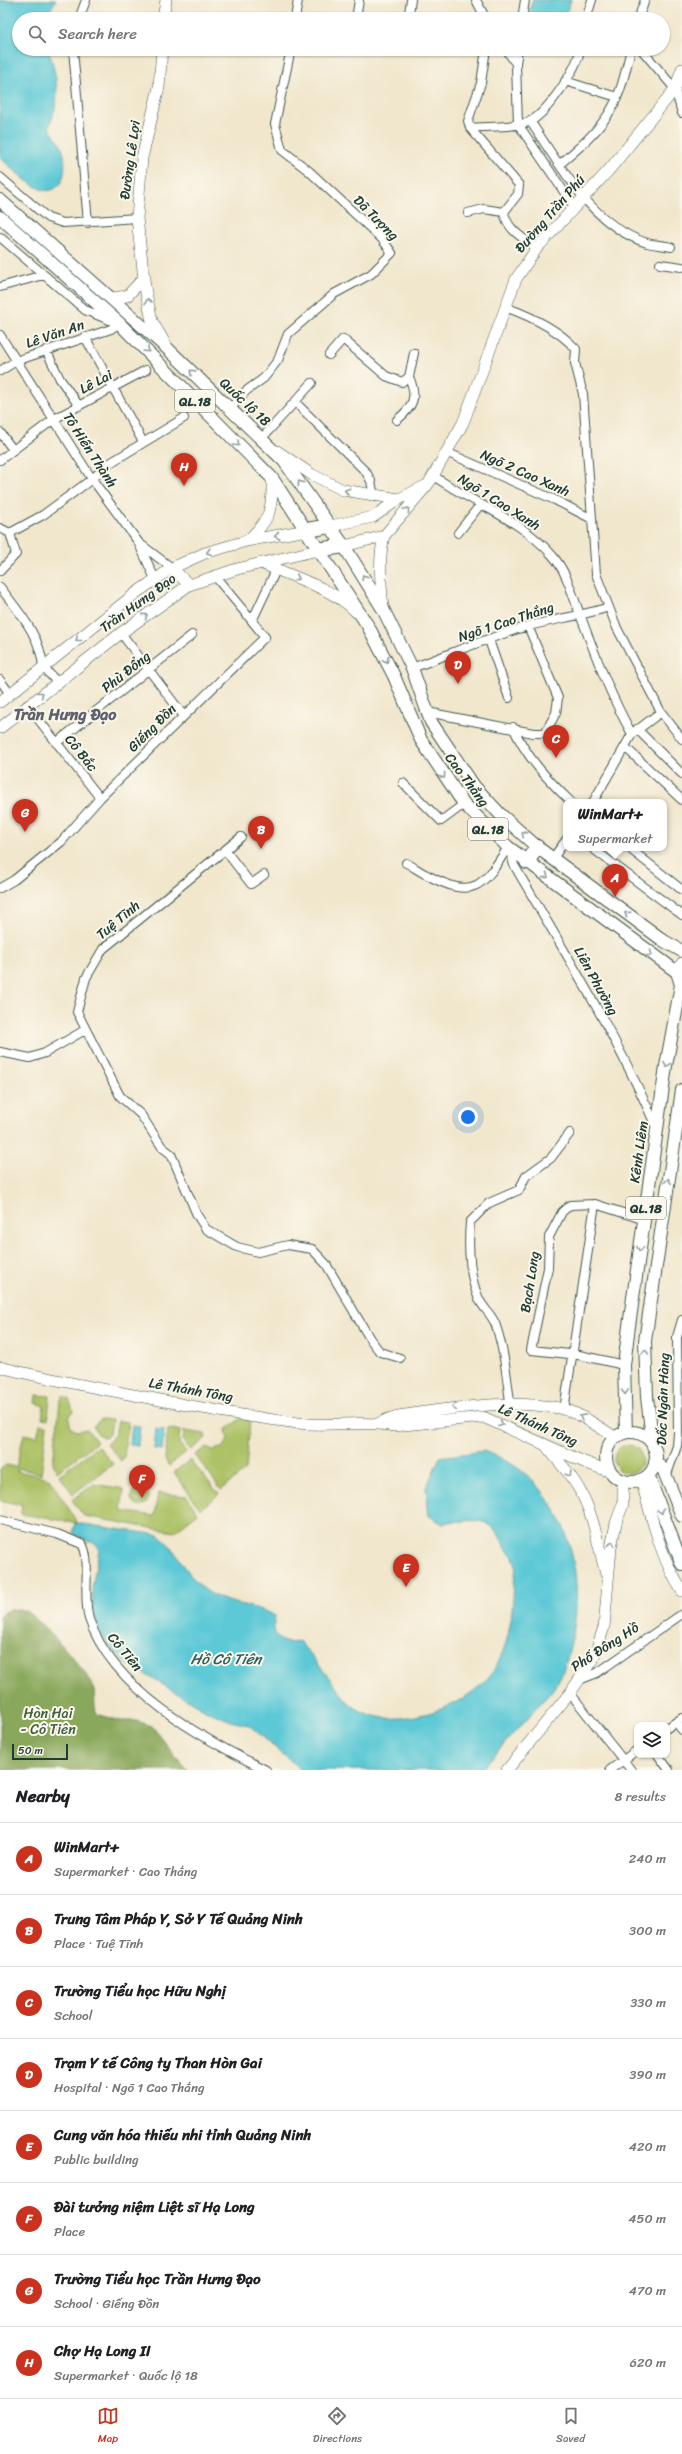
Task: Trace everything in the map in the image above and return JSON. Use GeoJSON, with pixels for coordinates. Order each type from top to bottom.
{"type":"FeatureCollection","features":[{"type":"Feature","properties":{"kind":"highway"},"geometry":{"type":"LineString","coordinates":[[307,530],[330,526]]}},
{"type":"Feature","properties":{"kind":"highway"},"geometry":{"type":"LineString","coordinates":[[318,550],[344,546]]}},
{"type":"Feature","properties":{"kind":"highway"},"geometry":{"type":"LineString","coordinates":[[528,862],[537,846]]}},
{"type":"Feature","properties":{"kind":"main road"},"geometry":{"type":"LineString","coordinates":[[164,12],[166,0]]}},
{"type":"Feature","properties":{"kind":"main road","name":"Đường Lê Lợi"},"geometry":{"type":"LineString","coordinates":[[161,56],[159,87],[142,158],[137,218],[144,277],[152,321],[168,349]]}},
{"type":"Feature","properties":{"kind":"main road","name":"Đường Trần Phú"},"geometry":{"type":"LineString","coordinates":[[384,536],[431,479],[463,423],[516,279],[537,248],[575,208],[676,90],[682,69]]}},
{"type":"Feature","properties":{"kind":"main road","name":"Quốc lộ 18"},"geometry":{"type":"LineString","coordinates":[[0,191],[284,460],[344,546]]}},
{"type":"Feature","properties":{"kind":"main road","name":"Quốc lộ 18"},"geometry":{"type":"LineString","coordinates":[[0,200],[106,292]]}},
{"type":"Feature","properties":{"kind":"main road","name":"QL.18"},"geometry":{"type":"LineString","coordinates":[[0,217],[93,302]]}},
{"type":"Feature","properties":{"kind":"main road","name":"QL.18"},"geometry":{"type":"LineString","coordinates":[[0,226],[119,323],[272,478],[307,530],[318,550]]}},
{"type":"Feature","properties":{"kind":"main road"},"geometry":{"type":"LineString","coordinates":[[106,292],[127,296],[144,277]]}},
{"type":"Feature","properties":{"kind":"main road"},"geometry":{"type":"LineString","coordinates":[[272,448],[331,486],[354,493],[399,499]]}},
{"type":"Feature","properties":{"kind":"main road"},"geometry":{"type":"LineString","coordinates":[[246,541],[261,528],[268,517],[273,503],[272,478]]}},
{"type":"Feature","properties":{"kind":"main road"},"geometry":{"type":"LineString","coordinates":[[330,526],[373,517],[431,479]]}},
{"type":"Feature","properties":{"kind":"main road","name":"Trần Hưng Đạo"},"geometry":{"type":"LineString","coordinates":[[0,702],[155,579],[172,568],[205,553],[246,541],[307,530]]}},
{"type":"Feature","properties":{"kind":"main road"},"geometry":{"type":"LineString","coordinates":[[344,546],[384,536],[380,553],[383,609]]}},
{"type":"Feature","properties":{"kind":"main road","name":"Cao Thắng"},"geometry":{"type":"LineString","coordinates":[[344,546],[383,609],[412,668],[427,712],[449,751],[474,786],[500,814],[552,858],[664,941],[682,951]]}},
{"type":"Feature","properties":{"kind":"main road","name":"Trần Hưng Đạo"},"geometry":{"type":"LineString","coordinates":[[0,728],[27,705],[121,633],[189,584],[214,575],[318,550]]}},
{"type":"Feature","properties":{"kind":"main road","name":"Cao Thắng"},"geometry":{"type":"LineString","coordinates":[[318,550],[368,626],[394,676],[420,740],[464,804],[508,847],[679,968]]}},
{"type":"Feature","properties":{"kind":"main road"},"geometry":{"type":"LineString","coordinates":[[261,563],[296,577],[345,602],[368,626]]}},
{"type":"Feature","properties":{"kind":"main road"},"geometry":{"type":"LineString","coordinates":[[172,568],[189,584]]}},
{"type":"Feature","properties":{"kind":"main road","name":"Kênh Liêm"},"geometry":{"type":"LineString","coordinates":[[621,1435],[624,1365],[644,1220],[681,986],[679,968]]}},
{"type":"Feature","properties":{"kind":"main road","name":"QL.18"},"geometry":{"type":"LineString","coordinates":[[653,1446],[647,1397],[645,1341],[682,1090]]}},
{"type":"Feature","properties":{"kind":"main road","name":"Lê Thánh Tông"},"geometry":{"type":"LineString","coordinates":[[0,1367],[35,1376],[208,1409],[284,1421],[341,1425],[380,1423],[394,1426],[484,1417],[611,1472]]}},
{"type":"Feature","properties":{"kind":"main road","name":"Lê Thánh Tông"},"geometry":{"type":"LineString","coordinates":[[380,1423],[390,1417],[448,1408],[508,1404],[564,1410],[579,1415],[621,1435]]}},
{"type":"Feature","properties":{"kind":"main road"},"geometry":{"type":"LineString","coordinates":[[645,1477],[623,1480],[611,1472],[606,1454],[621,1435],[633,1432],[645,1436],[653,1446],[656,1461],[666,1478],[682,1516]]}},
{"type":"Feature","properties":{"kind":"main road"},"geometry":{"type":"LineString","coordinates":[[545,1444],[566,1469],[580,1490],[595,1531],[608,1583]]}},
{"type":"Feature","properties":{"kind":"main road"},"geometry":{"type":"LineString","coordinates":[[656,1461],[645,1477],[655,1532],[671,1573],[682,1590]]}},
{"type":"Feature","properties":{"kind":"main road"},"geometry":{"type":"LineString","coordinates":[[645,1477],[682,1564]]}},
{"type":"Feature","properties":{"kind":"main road"},"geometry":{"type":"LineString","coordinates":[[579,1680],[593,1660],[604,1627],[613,1536],[623,1504],[623,1480]]}},
{"type":"Feature","properties":{"kind":"main road","name":"Phố Đông Hồ"},"geometry":{"type":"LineString","coordinates":[[510,1769],[579,1680]]}},
{"type":"Feature","properties":{"kind":"street"},"geometry":{"type":"LineString","coordinates":[[82,12],[86,0]]}},
{"type":"Feature","properties":{"kind":"street"},"geometry":{"type":"LineString","coordinates":[[297,12],[298,0]]}},
{"type":"Feature","properties":{"kind":"street"},"geometry":{"type":"LineString","coordinates":[[357,12],[359,0]]}},
{"type":"Feature","properties":{"kind":"street"},"geometry":{"type":"LineString","coordinates":[[409,12],[411,0]]}},
{"type":"Feature","properties":{"kind":"street"},"geometry":{"type":"LineString","coordinates":[[476,0],[482,12]]}},
{"type":"Feature","properties":{"kind":"street"},"geometry":{"type":"LineString","coordinates":[[523,12],[525,0]]}},
{"type":"Feature","properties":{"kind":"street"},"geometry":{"type":"LineString","coordinates":[[588,12],[592,0]]}},
{"type":"Feature","properties":{"kind":"street"},"geometry":{"type":"LineString","coordinates":[[641,12],[645,0]]}},
{"type":"Feature","properties":{"kind":"street"},"geometry":{"type":"LineString","coordinates":[[74,56],[88,223]]}},
{"type":"Feature","properties":{"kind":"street","name":"Dã Tượng"},"geometry":{"type":"LineString","coordinates":[[230,409],[246,391],[264,378],[278,360],[288,334],[334,294],[371,274],[392,253],[382,239],[309,171],[282,150],[275,124],[290,56]]}},
{"type":"Feature","properties":{"kind":"street"},"geometry":{"type":"LineString","coordinates":[[485,56],[481,83],[468,121],[470,128],[519,185],[518,194],[504,212],[505,220],[512,229],[537,248]]}},
{"type":"Feature","properties":{"kind":"street"},"geometry":{"type":"LineString","coordinates":[[511,56],[516,64]]}},
{"type":"Feature","properties":{"kind":"street"},"geometry":{"type":"LineString","coordinates":[[517,56],[518,124],[575,208]]}},
{"type":"Feature","properties":{"kind":"street"},"geometry":{"type":"LineString","coordinates":[[470,128],[518,124],[530,121],[547,106],[576,65],[578,56]]}},
{"type":"Feature","properties":{"kind":"street"},"geometry":{"type":"LineString","coordinates":[[560,164],[594,132],[612,108],[617,97],[629,56]]}},
{"type":"Feature","properties":{"kind":"street"},"geometry":{"type":"LineString","coordinates":[[647,56],[676,90],[682,113]]}},
{"type":"Feature","properties":{"kind":"street"},"geometry":{"type":"LineString","coordinates":[[565,81],[617,97]]}},
{"type":"Feature","properties":{"kind":"street"},"geometry":{"type":"LineString","coordinates":[[530,121],[583,198],[616,227],[647,243],[671,247]]}},
{"type":"Feature","properties":{"kind":"street"},"geometry":{"type":"LineString","coordinates":[[0,177],[48,218],[62,223],[88,223],[137,218]]}},
{"type":"Feature","properties":{"kind":"street"},"geometry":{"type":"LineString","coordinates":[[468,213],[484,209],[504,212]]}},
{"type":"Feature","properties":{"kind":"street"},"geometry":{"type":"LineString","coordinates":[[0,238],[84,310],[119,323]]}},
{"type":"Feature","properties":{"kind":"street"},"geometry":{"type":"LineString","coordinates":[[660,264],[682,267]]}},
{"type":"Feature","properties":{"kind":"street"},"geometry":{"type":"LineString","coordinates":[[0,287],[43,275]]}},
{"type":"Feature","properties":{"kind":"street"},"geometry":{"type":"LineString","coordinates":[[505,307],[536,321],[565,338],[576,349],[575,363],[583,394],[596,574],[617,628],[661,712],[682,739]]}},
{"type":"Feature","properties":{"kind":"street","name":"Lê Văn An"},"geometry":{"type":"LineString","coordinates":[[0,371],[16,360],[111,329],[119,323]]}},
{"type":"Feature","properties":{"kind":"street","name":"Tô Hiến Thành"},"geometry":{"type":"LineString","coordinates":[[0,335],[92,479],[139,543],[172,568]]}},
{"type":"Feature","properties":{"kind":"street"},"geometry":{"type":"LineString","coordinates":[[85,337],[112,389],[143,442]]}},
{"type":"Feature","properties":{"kind":"street"},"geometry":{"type":"LineString","coordinates":[[329,355],[343,339],[392,380],[402,382],[409,377]]}},
{"type":"Feature","properties":{"kind":"street"},"geometry":{"type":"LineString","coordinates":[[46,350],[60,379],[79,406]]}},
{"type":"Feature","properties":{"kind":"street"},"geometry":{"type":"LineString","coordinates":[[397,420],[412,406],[415,395],[409,377],[414,353]]}},
{"type":"Feature","properties":{"kind":"street","name":"Lê Lai"},"geometry":{"type":"LineString","coordinates":[[0,460],[54,419],[146,370]]}},
{"type":"Feature","properties":{"kind":"street"},"geometry":{"type":"LineString","coordinates":[[262,438],[312,383]]}},
{"type":"Feature","properties":{"kind":"street"},"geometry":{"type":"LineString","coordinates":[[295,402],[366,472],[371,482],[374,496]]}},
{"type":"Feature","properties":{"kind":"street"},"geometry":{"type":"LineString","coordinates":[[10,533],[42,516],[92,479],[110,463],[184,418]]}},
{"type":"Feature","properties":{"kind":"street"},"geometry":{"type":"LineString","coordinates":[[0,432],[12,450]]}},
{"type":"Feature","properties":{"kind":"street","name":"Ngõ 2 Cao Xanh"},"geometry":{"type":"LineString","coordinates":[[446,452],[555,500],[592,519]]}},
{"type":"Feature","properties":{"kind":"street","name":"Ngõ 1 Cao Xanh"},"geometry":{"type":"LineString","coordinates":[[431,479],[513,523],[553,555],[564,570],[580,616],[616,706],[634,732],[682,774]]}},
{"type":"Feature","properties":{"kind":"street"},"geometry":{"type":"LineString","coordinates":[[458,533],[480,505]]}},
{"type":"Feature","properties":{"kind":"street"},"geometry":{"type":"LineString","coordinates":[[0,528],[10,533],[16,554],[0,570]]}},
{"type":"Feature","properties":{"kind":"street"},"geometry":{"type":"LineString","coordinates":[[139,543],[155,579]]}},
{"type":"Feature","properties":{"kind":"street"},"geometry":{"type":"LineString","coordinates":[[214,575],[252,621],[276,570]]}},
{"type":"Feature","properties":{"kind":"street"},"geometry":{"type":"LineString","coordinates":[[0,587],[30,628],[42,654],[43,667],[57,682]]}},
{"type":"Feature","properties":{"kind":"street","name":"Ngõ 1 Cao Thắng"},"geometry":{"type":"LineString","coordinates":[[412,668],[528,626],[572,615],[580,616],[609,607]]}},
{"type":"Feature","properties":{"kind":"street","name":"Giếng Đồn"},"geometry":{"type":"LineString","coordinates":[[0,888],[14,880],[61,842],[100,798],[265,636],[252,621]]}},
{"type":"Feature","properties":{"kind":"street"},"geometry":{"type":"LineString","coordinates":[[427,712],[546,733],[550,728],[558,705],[558,698],[528,626]]}},
{"type":"Feature","properties":{"kind":"street"},"geometry":{"type":"LineString","coordinates":[[121,633],[183,715]]}},
{"type":"Feature","properties":{"kind":"street","name":"Phù Đổng"},"geometry":{"type":"LineString","coordinates":[[56,743],[192,635]]}},
{"type":"Feature","properties":{"kind":"street"},"geometry":{"type":"LineString","coordinates":[[489,640],[509,698]]}},
{"type":"Feature","properties":{"kind":"street"},"geometry":{"type":"LineString","coordinates":[[0,680],[10,694]]}},
{"type":"Feature","properties":{"kind":"street","name":"Cô Bắc"},"geometry":{"type":"LineString","coordinates":[[27,705],[100,798]]}},
{"type":"Feature","properties":{"kind":"street"},"geometry":{"type":"LineString","coordinates":[[595,799],[634,732],[661,712]]}},
{"type":"Feature","properties":{"kind":"street"},"geometry":{"type":"LineString","coordinates":[[513,728],[519,741],[547,779],[568,799]]}},
{"type":"Feature","properties":{"kind":"street"},"geometry":{"type":"LineString","coordinates":[[625,747],[682,800]]}},
{"type":"Feature","properties":{"kind":"street"},"geometry":{"type":"LineString","coordinates":[[403,783],[441,821],[464,804]]}},
{"type":"Feature","properties":{"kind":"street","name":"Tuệ Tĩnh"},"geometry":{"type":"LineString","coordinates":[[241,838],[103,949],[86,978],[77,1012],[85,1030],[104,1062],[120,1096],[141,1115],[162,1147],[171,1154],[197,1215],[206,1229],[237,1247],[258,1252],[288,1246],[312,1249],[326,1264],[370,1339],[380,1352],[400,1358]]}},
{"type":"Feature","properties":{"kind":"street"},"geometry":{"type":"LineString","coordinates":[[552,858],[563,844]]}},
{"type":"Feature","properties":{"kind":"street"},"geometry":{"type":"LineString","coordinates":[[406,863],[451,886],[470,888],[479,886],[487,880],[508,847]]}},
{"type":"Feature","properties":{"kind":"street","name":"Liên Phường"},"geometry":{"type":"LineString","coordinates":[[508,847],[514,865],[588,991],[636,1081],[658,1131]]}},
{"type":"Feature","properties":{"kind":"street"},"geometry":{"type":"LineString","coordinates":[[225,850],[251,884],[264,875]]}},
{"type":"Feature","properties":{"kind":"street"},"geometry":{"type":"LineString","coordinates":[[596,851],[682,915]]}},
{"type":"Feature","properties":{"kind":"street"},"geometry":{"type":"LineString","coordinates":[[633,851],[682,890]]}},
{"type":"Feature","properties":{"kind":"street"},"geometry":{"type":"LineString","coordinates":[[0,1052],[30,1058],[45,1053],[85,1030]]}},
{"type":"Feature","properties":{"kind":"street"},"geometry":{"type":"LineString","coordinates":[[508,1404],[510,1402],[507,1375],[497,1328],[477,1294],[470,1250],[470,1222],[489,1203],[519,1190],[526,1176],[551,1158],[570,1133]]}},
{"type":"Feature","properties":{"kind":"street"},"geometry":{"type":"LineString","coordinates":[[564,1410],[574,1355],[595,1204]]}},
{"type":"Feature","properties":{"kind":"street","name":"Bạch Long"},"geometry":{"type":"LineString","coordinates":[[624,1365],[574,1355],[531,1350],[548,1268],[549,1237],[557,1219],[570,1205],[595,1204],[644,1220]]}},
{"type":"Feature","properties":{"kind":"street","name":"Dốc Ngân Hàng"},"geometry":{"type":"LineString","coordinates":[[666,1478],[677,1446],[677,1337],[682,1320]]}},
{"type":"Feature","properties":{"kind":"street","name":"Cô Tiên"},"geometry":{"type":"LineString","coordinates":[[0,1520],[57,1534],[82,1544],[87,1559],[85,1598],[89,1618],[96,1638],[115,1665],[171,1716],[213,1742],[266,1770]]}},
{"type":"Feature","properties":{"kind":"street","name":"Phố Đông Hồ"},"geometry":{"type":"LineString","coordinates":[[579,1680],[597,1673],[682,1614]]}},
{"type":"Feature","properties":{"kind":"street"},"geometry":{"type":"LineString","coordinates":[[570,1693],[631,1770]]}},
{"type":"Feature","properties":{"kind":"street"},"geometry":{"type":"LineString","coordinates":[[670,1726],[679,1720],[682,1730]]}},
{"type":"Feature","properties":{"kind":"street"},"geometry":{"type":"LineString","coordinates":[[610,1770],[634,1752]]}},
{"type":"Feature","properties":{"kind":"street"},"geometry":{"type":"LineString","coordinates":[[660,1758],[669,1770]]}},
{"type":"Feature","properties":{"kind":"green space"},"geometry":{"type":"Polygon","coordinates":[[[36,1395],[50,1396],[48,1419],[42,1418],[44,1406],[35,1403],[36,1395]]]}},
{"type":"Feature","properties":{"kind":"green space"},"geometry":{"type":"Polygon","coordinates":[[[63,1396],[69,1399],[73,1410],[69,1419],[71,1428],[77,1431],[87,1429],[97,1442],[57,1472],[53,1463],[60,1402],[63,1396]]]}},
{"type":"Feature","properties":{"kind":"green space"},"geometry":{"type":"Polygon","coordinates":[[[241,1418],[250,1420],[246,1470],[221,1490],[195,1455],[206,1447],[213,1450],[224,1447],[228,1440],[226,1430],[241,1418]]]}},
{"type":"Feature","properties":{"kind":"green space"},"geometry":{"type":"Polygon","coordinates":[[[101,1419],[112,1420],[110,1433],[105,1438],[99,1435],[93,1426],[101,1419]]]}},
{"type":"Feature","properties":{"kind":"green space"},"geometry":{"type":"Polygon","coordinates":[[[118,1421],[128,1422],[124,1457],[121,1461],[107,1444],[115,1434],[118,1421]]]}},
{"type":"Feature","properties":{"kind":"green space"},"geometry":{"type":"Polygon","coordinates":[[[40,1424],[47,1425],[41,1474],[19,1468],[17,1471],[49,1478],[78,1523],[21,1514],[22,1505],[0,1500],[0,1470],[6,1465],[16,1467],[24,1434],[37,1437],[40,1424]]]}},
{"type":"Feature","properties":{"kind":"green space"},"geometry":{"type":"Polygon","coordinates":[[[172,1429],[180,1431],[179,1443],[186,1452],[169,1466],[165,1459],[168,1430],[172,1429]]]}},
{"type":"Feature","properties":{"kind":"green space"},"geometry":{"type":"Polygon","coordinates":[[[184,1431],[205,1434],[206,1438],[191,1450],[183,1441],[184,1431]]]}},
{"type":"Feature","properties":{"kind":"green space"},"geometry":{"type":"Polygon","coordinates":[[[628,1445],[638,1449],[642,1459],[638,1469],[628,1473],[618,1469],[614,1459],[618,1449],[628,1445]]]}},
{"type":"Feature","properties":{"kind":"green space"},"geometry":{"type":"Polygon","coordinates":[[[98,1446],[113,1464],[73,1494],[59,1475],[98,1446]]]}},
{"type":"Feature","properties":{"kind":"green space"},"geometry":{"type":"Polygon","coordinates":[[[190,1460],[219,1494],[200,1509],[174,1472],[190,1460]]]}},
{"type":"Feature","properties":{"kind":"green space"},"geometry":{"type":"Polygon","coordinates":[[[94,1484],[124,1489],[121,1511],[155,1516],[158,1493],[187,1496],[198,1513],[174,1532],[84,1516],[72,1500],[94,1484]]]}},
{"type":"Feature","properties":{"kind":"green space"},"geometry":{"type":"Polygon","coordinates":[[[140,1488],[144,1489],[148,1493],[148,1501],[144,1505],[140,1506],[136,1505],[132,1501],[131,1497],[132,1493],[136,1489],[140,1488]]]}},
{"type":"Feature","properties":{"kind":"green space","name":"Hòn Hai - Cô Tiên"},"geometry":{"type":"Polygon","coordinates":[[[21,1609],[29,1614],[50,1632],[73,1658],[93,1686],[97,1714],[121,1721],[137,1721],[152,1726],[182,1764],[189,1770],[0,1770],[0,1616],[8,1610],[21,1609]]]}},
{"type":"Feature","properties":{"kind":"water"},"geometry":{"type":"Polygon","coordinates":[[[0,0],[56,0],[49,12],[12,12],[12,56],[50,56],[56,79],[57,97],[49,127],[62,148],[65,164],[63,178],[56,188],[51,190],[38,188],[20,176],[0,157],[0,0]]]}},
{"type":"Feature","properties":{"kind":"water"},"geometry":{"type":"Polygon","coordinates":[[[532,0],[571,0],[567,12],[531,12],[532,0]]]}},
{"type":"Feature","properties":{"kind":"water"},"geometry":{"type":"Polygon","coordinates":[[[132,1425],[140,1426],[138,1446],[130,1445],[132,1425]]]}},
{"type":"Feature","properties":{"kind":"water"},"geometry":{"type":"Polygon","coordinates":[[[156,1429],[164,1430],[162,1450],[154,1449],[156,1429]]]}},
{"type":"Feature","properties":{"kind":"water","name":"Hồ Cô Tiên"},"geometry":{"type":"Polygon","coordinates":[[[483,1451],[510,1463],[532,1480],[550,1501],[563,1526],[571,1553],[576,1581],[576,1610],[568,1655],[557,1683],[481,1770],[301,1770],[249,1725],[234,1722],[209,1712],[128,1664],[110,1648],[100,1632],[93,1613],[92,1588],[99,1550],[94,1543],[73,1534],[75,1523],[159,1535],[166,1541],[197,1583],[204,1589],[222,1599],[259,1609],[275,1616],[274,1628],[275,1634],[278,1638],[287,1643],[299,1641],[347,1700],[361,1711],[377,1717],[403,1718],[430,1713],[452,1704],[462,1699],[481,1685],[489,1677],[500,1658],[510,1627],[516,1571],[515,1562],[498,1533],[490,1525],[479,1521],[451,1522],[443,1524],[429,1516],[426,1488],[440,1457],[483,1451]]]}},
{"type":"Feature","properties":{"kind":"place","name":"Chợ Hạ Long II"},"geometry":{"type":"Point","coordinates":[184,486]}},
{"type":"Feature","properties":{"kind":"place","name":"Trạm Y tế Công ty Than Hòn Gai"},"geometry":{"type":"Point","coordinates":[458,684]}},
{"type":"Feature","properties":{"kind":"place","name":"Trường Tiểu học Hữu Nghị"},"geometry":{"type":"Point","coordinates":[556,758]}},
{"type":"Feature","properties":{"kind":"place","name":"Trường Tiểu học Trần Hưng Đạo"},"geometry":{"type":"Point","coordinates":[25,832]}},
{"type":"Feature","properties":{"kind":"place","name":"Trung Tâm Pháp Y, Sở Y Tế Quảng Ninh"},"geometry":{"type":"Point","coordinates":[261,849]}},
{"type":"Feature","properties":{"kind":"place","name":"WinMart+"},"geometry":{"type":"Point","coordinates":[615,897]}},
{"type":"Feature","properties":{"kind":"place","name":"Đài tưởng niệm Liệt sĩ Hạ Long"},"geometry":{"type":"Point","coordinates":[142,1498]}},
{"type":"Feature","properties":{"kind":"place","name":"Cung văn hóa thiếu nhi tỉnh Quảng Ninh"},"geometry":{"type":"Point","coordinates":[406,1587]}},
{"type":"Feature","properties":{"kind":"district","name":"Trần Hưng Đạo"},"geometry":{"type":"Point","coordinates":[65,714]}}]}
